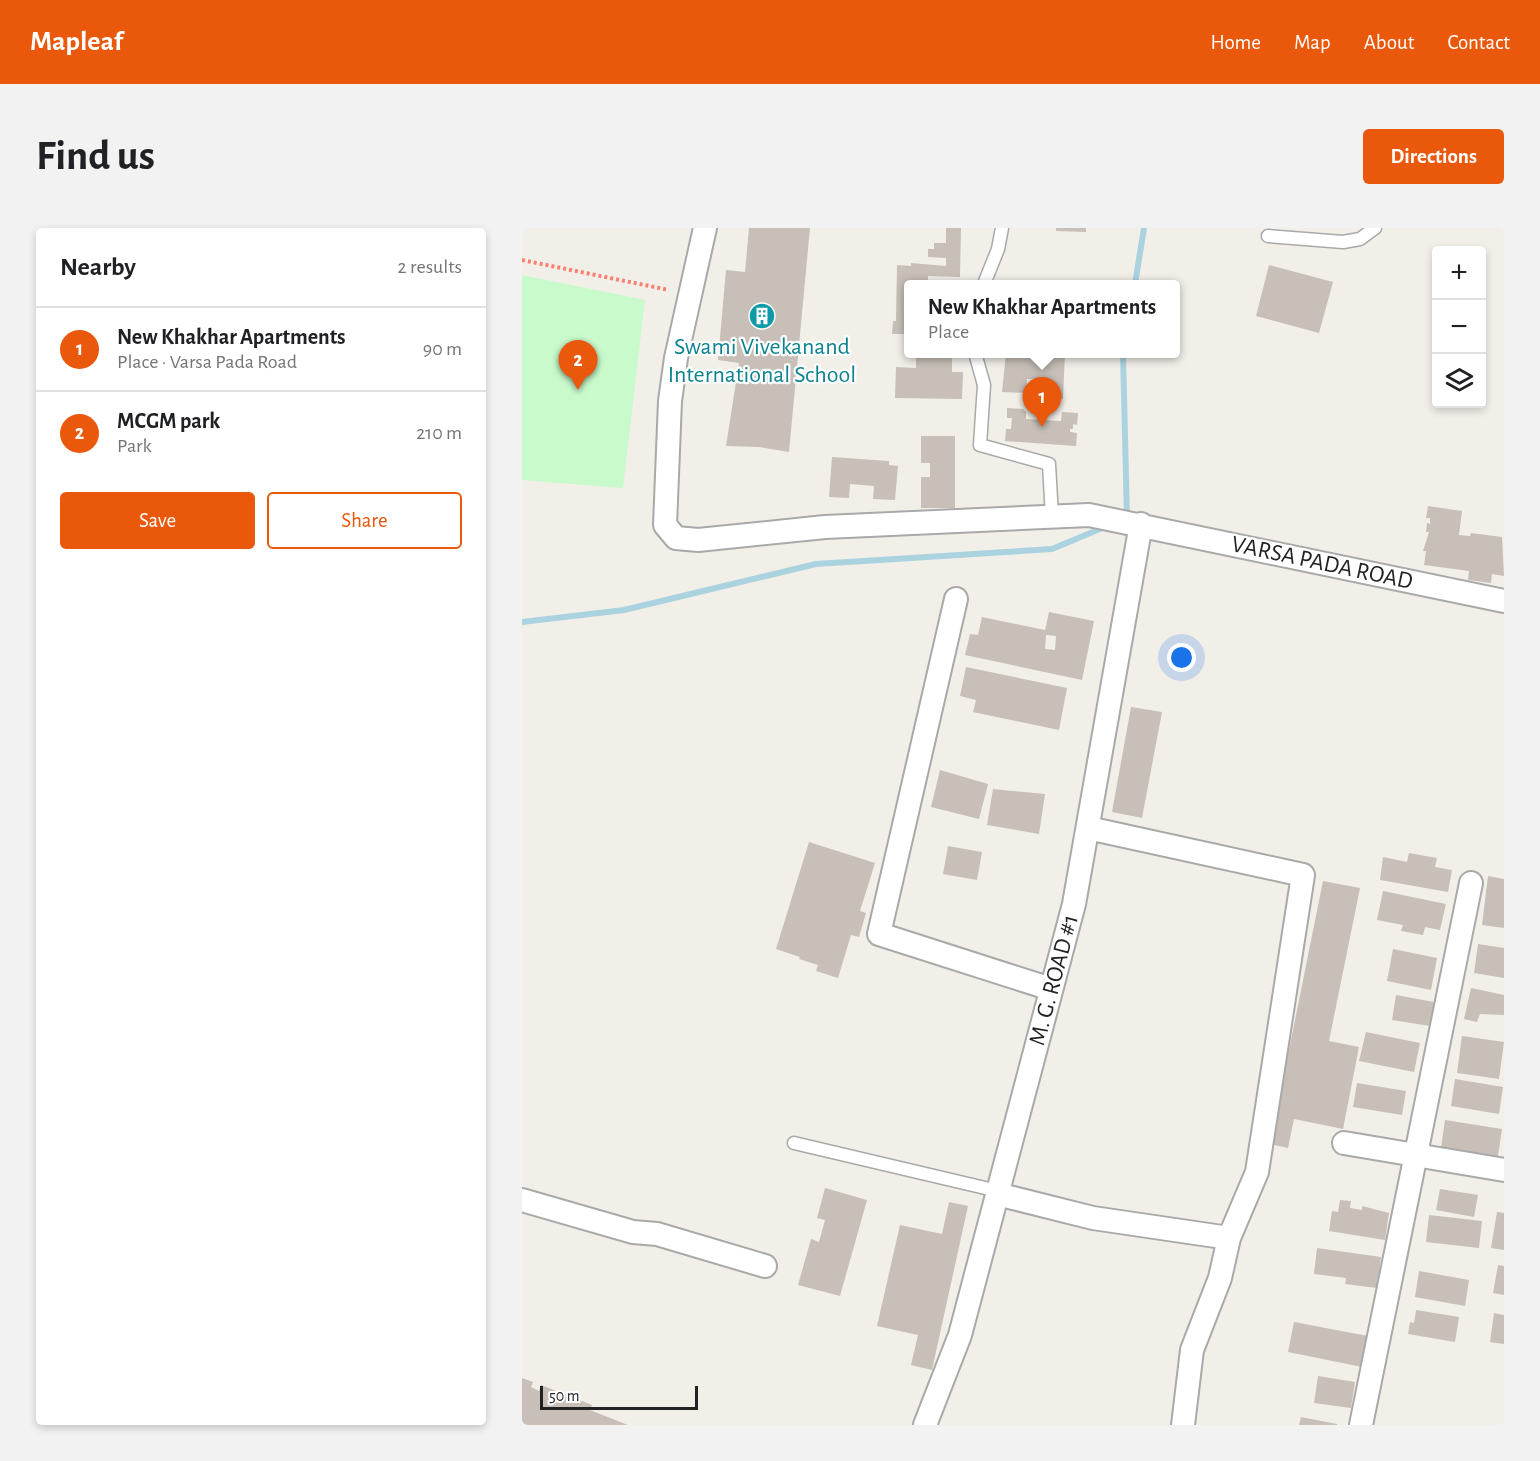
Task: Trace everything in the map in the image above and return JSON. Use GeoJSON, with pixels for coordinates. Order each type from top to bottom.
{"type":"FeatureCollection","features":[{"type":"Feature","properties":{"kind":"street"},"geometry":{"type":"LineString","coordinates":[[690,295],[705,228]]}},
{"type":"Feature","properties":{"kind":"street","name":"VARSA PADA ROAD"},"geometry":{"type":"LineString","coordinates":[[690,295],[670,401],[665,525],[676,538],[698,540],[825,527],[1089,515],[1504,601]]}},
{"type":"Feature","properties":{"kind":"street","name":"M. G. ROAD #1"},"geometry":{"type":"LineString","coordinates":[[924,1425],[960,1335],[1074,904],[1141,524]]}},
{"type":"Feature","properties":{"kind":"street"},"geometry":{"type":"LineString","coordinates":[[956,599],[879,934],[1051,989]]}},
{"type":"Feature","properties":{"kind":"street"},"geometry":{"type":"LineString","coordinates":[[1088,828],[1303,875],[1257,1172],[1229,1238],[1220,1278],[1192,1350],[1183,1425]]}},
{"type":"Feature","properties":{"kind":"street"},"geometry":{"type":"LineString","coordinates":[[1361,1425],[1471,883]]}},
{"type":"Feature","properties":{"kind":"street"},"geometry":{"type":"LineString","coordinates":[[1344,1143],[1504,1170]]}},
{"type":"Feature","properties":{"kind":"street"},"geometry":{"type":"LineString","coordinates":[[997,1193],[1093,1218],[1229,1238]]}},
{"type":"Feature","properties":{"kind":"street"},"geometry":{"type":"LineString","coordinates":[[522,1200],[633,1232],[657,1233],[765,1266]]}},
{"type":"Feature","properties":{"kind":"lane"},"geometry":{"type":"LineString","coordinates":[[986,280],[998,249],[1002,228]]}},
{"type":"Feature","properties":{"kind":"lane"},"geometry":{"type":"LineString","coordinates":[[1268,236],[1343,242],[1360,240],[1376,228]]}},
{"type":"Feature","properties":{"kind":"lane"},"geometry":{"type":"LineString","coordinates":[[976,358],[984,385],[980,445],[1048,464],[1052,517]]}},
{"type":"Feature","properties":{"kind":"lane"},"geometry":{"type":"LineString","coordinates":[[794,1143],[997,1193]]}},
{"type":"Feature","properties":{"kind":"path"},"geometry":{"type":"LineString","coordinates":[[522,260],[690,295]]}},
{"type":"Feature","properties":{"kind":"green space"},"geometry":{"type":"Polygon","coordinates":[[[522,275],[645,300],[623,488],[522,480],[522,275]]]}},
{"type":"Feature","properties":{"kind":"building","name":"Swami Vivekanand International School"},"geometry":{"type":"Polygon","coordinates":[[[749,228],[810,228],[789,452],[759,447],[726,446],[739,363],[718,360],[726,270],[745,272],[749,228]]]}},
{"type":"Feature","properties":{"kind":"building"},"geometry":{"type":"Polygon","coordinates":[[[946,228],[961,228],[960,277],[928,276],[928,280],[904,280],[904,334],[892,334],[893,321],[896,321],[897,265],[911,266],[911,263],[946,266],[946,258],[928,257],[928,249],[934,249],[934,243],[946,243],[946,228]]]}},
{"type":"Feature","properties":{"kind":"building"},"geometry":{"type":"Polygon","coordinates":[[[1056,228],[1086,228],[1086,232],[1056,231],[1056,228]]]}},
{"type":"Feature","properties":{"kind":"building"},"geometry":{"type":"Polygon","coordinates":[[[1269,265],[1333,282],[1319,333],[1256,316],[1269,265]]]}},
{"type":"Feature","properties":{"kind":"building"},"geometry":{"type":"Polygon","coordinates":[[[916,358],[952,358],[952,372],[963,372],[962,399],[895,398],[896,367],[916,368],[916,358]]]}},
{"type":"Feature","properties":{"kind":"building"},"geometry":{"type":"Polygon","coordinates":[[[1005,358],[1065,358],[1063,399],[1032,397],[1033,379],[1027,379],[1026,393],[1002,392],[1005,358]]]}},
{"type":"Feature","properties":{"kind":"building"},"geometry":{"type":"Polygon","coordinates":[[[1007,408],[1023,409],[1026,412],[1026,419],[1061,421],[1062,412],[1078,413],[1077,425],[1073,424],[1073,429],[1070,429],[1070,432],[1077,433],[1076,446],[1005,441],[1006,429],[1011,429],[1012,418],[1007,418],[1007,408]]]}},
{"type":"Feature","properties":{"kind":"building"},"geometry":{"type":"Polygon","coordinates":[[[921,436],[955,436],[955,508],[921,508],[921,477],[930,477],[930,463],[921,463],[921,436]]]}},
{"type":"Feature","properties":{"kind":"building"},"geometry":{"type":"Polygon","coordinates":[[[832,457],[889,461],[889,465],[898,466],[895,500],[873,499],[874,486],[850,484],[849,498],[829,497],[832,457]]]}},
{"type":"Feature","properties":{"kind":"building"},"geometry":{"type":"Polygon","coordinates":[[[1428,506],[1462,511],[1459,535],[1470,536],[1471,533],[1502,537],[1504,576],[1492,574],[1491,583],[1468,580],[1469,571],[1424,565],[1426,551],[1423,551],[1429,532],[1426,532],[1427,523],[1430,524],[1430,518],[1426,518],[1428,506]]]}},
{"type":"Feature","properties":{"kind":"building"},"geometry":{"type":"Polygon","coordinates":[[[1049,612],[1094,621],[1082,680],[965,655],[970,634],[978,635],[982,617],[1045,630],[1049,612]],[[1046,635],[1045,649],[1055,650],[1056,636],[1046,635]]]}},
{"type":"Feature","properties":{"kind":"building"},"geometry":{"type":"Polygon","coordinates":[[[966,667],[1067,688],[1059,730],[973,712],[976,700],[960,696],[966,667]]]}},
{"type":"Feature","properties":{"kind":"building"},"geometry":{"type":"Polygon","coordinates":[[[1131,707],[1162,712],[1142,818],[1112,812],[1131,707]]]}},
{"type":"Feature","properties":{"kind":"building"},"geometry":{"type":"Polygon","coordinates":[[[940,770],[988,784],[979,819],[931,807],[940,770]]]}},
{"type":"Feature","properties":{"kind":"building"},"geometry":{"type":"Polygon","coordinates":[[[993,789],[1045,794],[1039,834],[987,825],[993,789]]]}},
{"type":"Feature","properties":{"kind":"building"},"geometry":{"type":"Polygon","coordinates":[[[809,842],[875,863],[860,911],[866,913],[859,937],[851,935],[838,978],[816,971],[818,965],[776,949],[809,842]]]}},
{"type":"Feature","properties":{"kind":"building"},"geometry":{"type":"Polygon","coordinates":[[[948,846],[982,852],[977,880],[943,874],[948,846]]]}},
{"type":"Feature","properties":{"kind":"building"},"geometry":{"type":"Polygon","coordinates":[[[1409,853],[1437,858],[1435,867],[1452,870],[1448,892],[1380,880],[1383,857],[1407,862],[1409,853]]]}},
{"type":"Feature","properties":{"kind":"building"},"geometry":{"type":"Polygon","coordinates":[[[1488,876],[1504,879],[1504,928],[1482,925],[1488,876]]]}},
{"type":"Feature","properties":{"kind":"building"},"geometry":{"type":"Polygon","coordinates":[[[1323,881],[1360,888],[1329,1041],[1359,1047],[1343,1129],[1294,1119],[1288,1148],[1270,1144],[1323,881]]]}},
{"type":"Feature","properties":{"kind":"building"},"geometry":{"type":"Polygon","coordinates":[[[1383,891],[1446,904],[1440,930],[1425,927],[1423,935],[1401,931],[1403,925],[1377,920],[1383,891]]]}},
{"type":"Feature","properties":{"kind":"building"},"geometry":{"type":"Polygon","coordinates":[[[1478,944],[1504,948],[1504,978],[1474,973],[1478,944]]]}},
{"type":"Feature","properties":{"kind":"building"},"geometry":{"type":"Polygon","coordinates":[[[1393,949],[1437,958],[1431,990],[1387,981],[1393,949]]]}},
{"type":"Feature","properties":{"kind":"building"},"geometry":{"type":"Polygon","coordinates":[[[1471,988],[1504,995],[1504,1015],[1480,1014],[1477,1022],[1464,1019],[1471,988]]]}},
{"type":"Feature","properties":{"kind":"building"},"geometry":{"type":"Polygon","coordinates":[[[1396,995],[1434,1002],[1430,1026],[1392,1020],[1396,995]]]}},
{"type":"Feature","properties":{"kind":"building"},"geometry":{"type":"Polygon","coordinates":[[[1366,1032],[1420,1043],[1414,1072],[1359,1061],[1366,1032]]]}},
{"type":"Feature","properties":{"kind":"building"},"geometry":{"type":"Polygon","coordinates":[[[1462,1036],[1504,1042],[1499,1079],[1457,1073],[1462,1036]]]}},
{"type":"Feature","properties":{"kind":"building"},"geometry":{"type":"Polygon","coordinates":[[[1455,1079],[1503,1087],[1499,1114],[1451,1106],[1455,1079]]]}},
{"type":"Feature","properties":{"kind":"building"},"geometry":{"type":"Polygon","coordinates":[[[1357,1083],[1406,1091],[1402,1115],[1353,1107],[1357,1083]]]}},
{"type":"Feature","properties":{"kind":"building"},"geometry":{"type":"Polygon","coordinates":[[[1445,1120],[1502,1129],[1498,1156],[1441,1148],[1445,1120]]]}},
{"type":"Feature","properties":{"kind":"building"},"geometry":{"type":"Polygon","coordinates":[[[825,1188],[867,1200],[840,1296],[798,1285],[811,1239],[819,1242],[825,1220],[817,1218],[825,1188]]]}},
{"type":"Feature","properties":{"kind":"building"},"geometry":{"type":"Polygon","coordinates":[[[1440,1189],[1478,1195],[1474,1217],[1436,1210],[1440,1189]]]}},
{"type":"Feature","properties":{"kind":"building"},"geometry":{"type":"Polygon","coordinates":[[[1340,1200],[1351,1201],[1350,1208],[1362,1210],[1362,1206],[1389,1213],[1385,1240],[1329,1231],[1332,1211],[1338,1212],[1340,1200]]]}},
{"type":"Feature","properties":{"kind":"building"},"geometry":{"type":"Polygon","coordinates":[[[949,1202],[968,1206],[932,1370],[911,1365],[918,1335],[877,1326],[900,1225],[942,1234],[949,1202]]]}},
{"type":"Feature","properties":{"kind":"building"},"geometry":{"type":"Polygon","coordinates":[[[1497,1212],[1504,1213],[1504,1250],[1491,1248],[1497,1212]]]}},
{"type":"Feature","properties":{"kind":"building"},"geometry":{"type":"Polygon","coordinates":[[[1429,1215],[1482,1221],[1479,1248],[1426,1242],[1429,1215]]]}},
{"type":"Feature","properties":{"kind":"building"},"geometry":{"type":"Polygon","coordinates":[[[1317,1248],[1381,1257],[1377,1288],[1345,1284],[1346,1278],[1314,1274],[1317,1248]]]}},
{"type":"Feature","properties":{"kind":"building"},"geometry":{"type":"Polygon","coordinates":[[[1498,1265],[1504,1266],[1504,1295],[1493,1293],[1498,1265]]]}},
{"type":"Feature","properties":{"kind":"building"},"geometry":{"type":"Polygon","coordinates":[[[1419,1271],[1469,1280],[1465,1306],[1415,1297],[1419,1271]]]}},
{"type":"Feature","properties":{"kind":"building"},"geometry":{"type":"Polygon","coordinates":[[[1416,1310],[1459,1317],[1455,1342],[1408,1334],[1410,1322],[1414,1323],[1416,1310]]]}},
{"type":"Feature","properties":{"kind":"building"},"geometry":{"type":"Polygon","coordinates":[[[1494,1313],[1504,1315],[1504,1344],[1490,1342],[1494,1313]]]}},
{"type":"Feature","properties":{"kind":"building"},"geometry":{"type":"Polygon","coordinates":[[[1294,1322],[1368,1336],[1362,1367],[1288,1352],[1294,1322]]]}},
{"type":"Feature","properties":{"kind":"building"},"geometry":{"type":"Polygon","coordinates":[[[1318,1376],[1355,1382],[1351,1408],[1314,1403],[1318,1376]]]}},
{"type":"Feature","properties":{"kind":"building"},"geometry":{"type":"Polygon","coordinates":[[[522,1378],[533,1382],[531,1387],[539,1391],[541,1385],[592,1405],[590,1410],[628,1425],[522,1425],[522,1378]]]}},
{"type":"Feature","properties":{"kind":"building"},"geometry":{"type":"Polygon","coordinates":[[[1301,1417],[1337,1424],[1337,1425],[1299,1425],[1301,1417]]]}},
{"type":"Feature","properties":{"kind":"waterway"},"geometry":{"type":"LineString","coordinates":[[1136,280],[1144,228]]}},
{"type":"Feature","properties":{"kind":"waterway"},"geometry":{"type":"LineString","coordinates":[[1123,358],[1127,518]]}},
{"type":"Feature","properties":{"kind":"waterway"},"geometry":{"type":"LineString","coordinates":[[522,622],[624,610],[816,564],[1052,549],[1107,526]]}},
{"type":"Feature","properties":{"kind":"place","name":"Swami Vivekanand International School"},"geometry":{"type":"Point","coordinates":[762,316]}},
{"type":"Feature","properties":{"kind":"place","name":"MCGM park"},"geometry":{"type":"Point","coordinates":[578,390]}},
{"type":"Feature","properties":{"kind":"place","name":"New Khakhar Apartments"},"geometry":{"type":"Point","coordinates":[1042,427]}}]}
